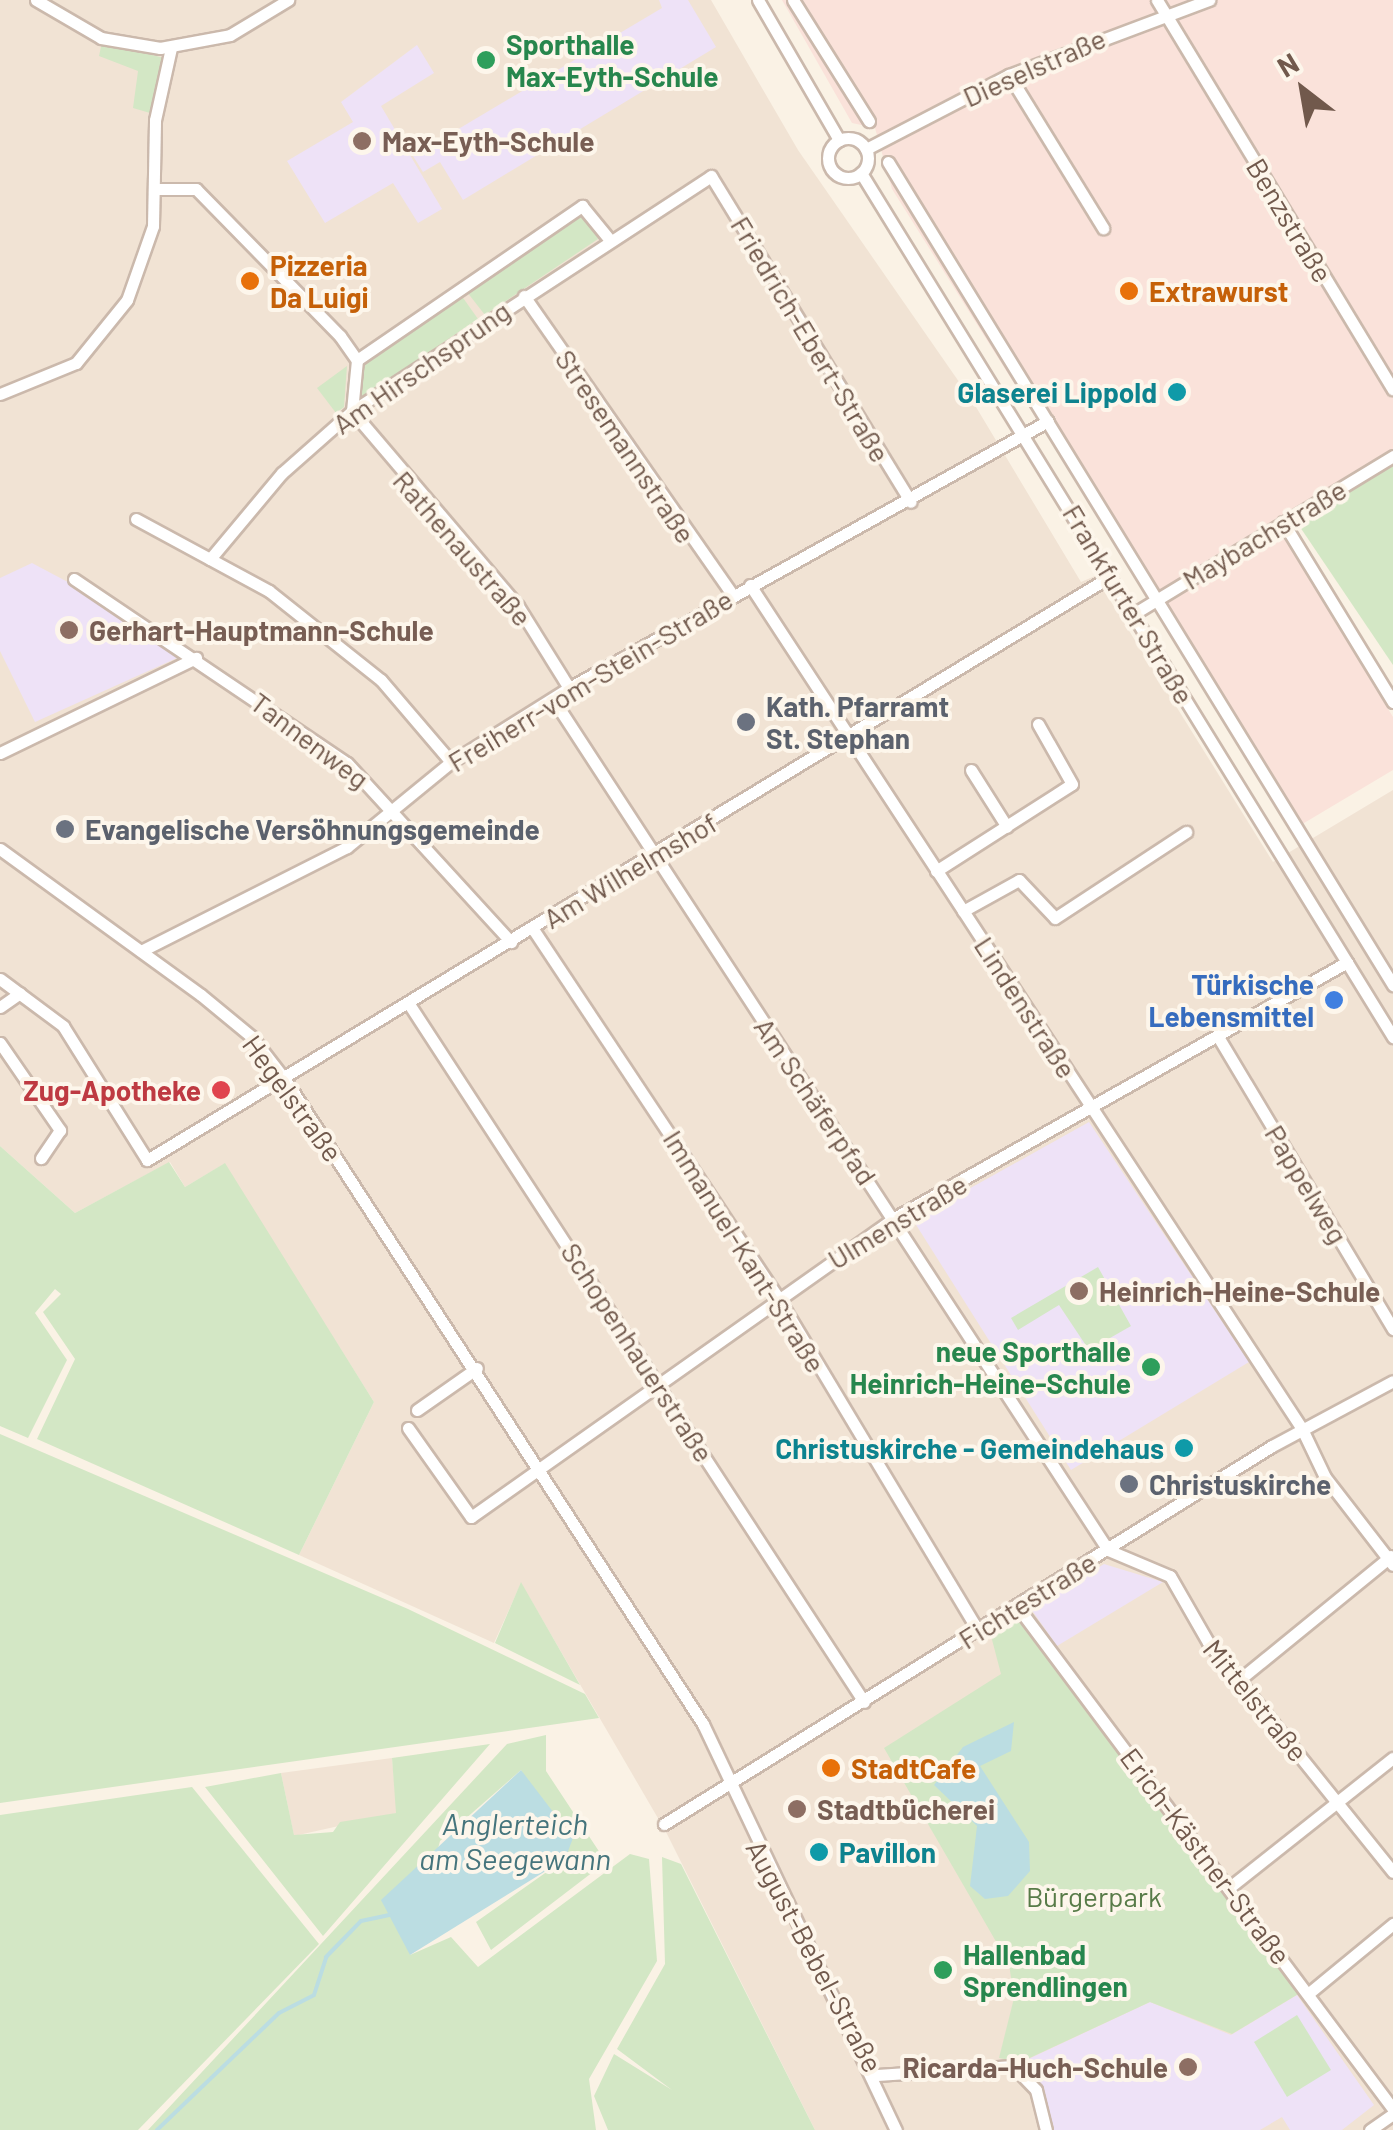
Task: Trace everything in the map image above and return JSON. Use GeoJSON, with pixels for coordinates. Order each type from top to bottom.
{"type":"FeatureCollection","features":[{"type":"Feature","properties":{"kind":"street"},"geometry":{"type":"LineString","coordinates":[[36,0],[101,38],[171,48],[230,34],[288,0]]}},
{"type":"Feature","properties":{"kind":"street"},"geometry":{"type":"LineString","coordinates":[[758,0],[839,140],[866,149],[862,172]]}},
{"type":"Feature","properties":{"kind":"street"},"geometry":{"type":"LineString","coordinates":[[793,0],[868,120]]}},
{"type":"Feature","properties":{"kind":"street","name":"Benzstraße"},"geometry":{"type":"LineString","coordinates":[[1157,0],[1393,389]]}},
{"type":"Feature","properties":{"kind":"street","name":"Dieselstraße"},"geometry":{"type":"LineString","coordinates":[[866,149],[1008,75],[1210,0]]}},
{"type":"Feature","properties":{"kind":"street"},"geometry":{"type":"LineString","coordinates":[[0,394],[68,368],[110,328],[145,261],[155,189],[154,120],[171,48]]}},
{"type":"Feature","properties":{"kind":"street"},"geometry":{"type":"LineString","coordinates":[[1008,75],[1103,228]]}},
{"type":"Feature","properties":{"kind":"street","name":"Frankfurter Straße"},"geometry":{"type":"LineString","coordinates":[[839,140],[831,169],[862,172],[1026,433],[1393,1038]]}},
{"type":"Feature","properties":{"kind":"street","name":"Frankfurter Straße"},"geometry":{"type":"LineString","coordinates":[[888,162],[1391,986]]}},
{"type":"Feature","properties":{"kind":"street","name":"Am Hirschsprung"},"geometry":{"type":"LineString","coordinates":[[210,559],[282,474],[352,411],[608,239],[710,176]]}},
{"type":"Feature","properties":{"kind":"street","name":"Friedrich-Ebert-Straße"},"geometry":{"type":"LineString","coordinates":[[710,176],[912,502]]}},
{"type":"Feature","properties":{"kind":"street"},"geometry":{"type":"LineString","coordinates":[[155,189],[196,189],[358,360],[352,411]]}},
{"type":"Feature","properties":{"kind":"street","name":"Am Hirschsprung"},"geometry":{"type":"LineString","coordinates":[[358,360],[582,206],[608,239]]}},
{"type":"Feature","properties":{"kind":"street","name":"Stresemannstraße"},"geometry":{"type":"LineString","coordinates":[[524,296],[732,593]]}},
{"type":"Feature","properties":{"kind":"street","name":"Rathenaustraße"},"geometry":{"type":"LineString","coordinates":[[352,411],[522,612],[569,688]]}},
{"type":"Feature","properties":{"kind":"street","name":"Freiherr-vom-Stein-Straße"},"geometry":{"type":"LineString","coordinates":[[140,952],[347,847],[451,762],[569,688],[732,593],[912,502],[1048,421]]}},
{"type":"Feature","properties":{"kind":"street","name":"Maybachstraße"},"geometry":{"type":"LineString","coordinates":[[1135,613],[1393,456]]}},
{"type":"Feature","properties":{"kind":"street"},"geometry":{"type":"LineString","coordinates":[[136,520],[269,591],[381,680],[451,762]]}},
{"type":"Feature","properties":{"kind":"street"},"geometry":{"type":"LineString","coordinates":[[1284,522],[1393,702]]}},
{"type":"Feature","properties":{"kind":"street","name":"Am Wilhelmshof"},"geometry":{"type":"LineString","coordinates":[[20,993],[63,1026],[147,1160],[286,1081],[1111,576]]}},
{"type":"Feature","properties":{"kind":"street","name":"Tannenweg"},"geometry":{"type":"LineString","coordinates":[[74,579],[348,762],[393,806],[511,942]]}},
{"type":"Feature","properties":{"kind":"street","name":"Lindenstraße"},"geometry":{"type":"LineString","coordinates":[[750,585],[1302,1430],[1324,1477],[1391,1560]]}},
{"type":"Feature","properties":{"kind":"street"},"geometry":{"type":"LineString","coordinates":[[0,753],[196,658]]}},
{"type":"Feature","properties":{"kind":"street","name":"Am Schäferpfad"},"geometry":{"type":"LineString","coordinates":[[553,699],[650,856],[896,1217],[1108,1550]]}},
{"type":"Feature","properties":{"kind":"street"},"geometry":{"type":"LineString","coordinates":[[936,870],[1072,784],[1038,724]]}},
{"type":"Feature","properties":{"kind":"street"},"geometry":{"type":"LineString","coordinates":[[972,770],[1007,827]]}},
{"type":"Feature","properties":{"kind":"street"},"geometry":{"type":"LineString","coordinates":[[964,912],[1018,880],[1055,918],[1186,832]]}},
{"type":"Feature","properties":{"kind":"street","name":"Hegelstraße"},"geometry":{"type":"LineString","coordinates":[[0,849],[252,1036],[542,1464],[703,1724],[728,1784]]}},
{"type":"Feature","properties":{"kind":"street","name":"Immanuel-Kant-Straße"},"geometry":{"type":"LineString","coordinates":[[533,928],[777,1296],[978,1631]]}},
{"type":"Feature","properties":{"kind":"street","name":"Ulmenstraße"},"geometry":{"type":"LineString","coordinates":[[408,1428],[471,1518],[657,1379],[896,1217],[1220,1040],[1347,962]]}},
{"type":"Feature","properties":{"kind":"street"},"geometry":{"type":"LineString","coordinates":[[0,979],[20,993],[0,1007]]}},
{"type":"Feature","properties":{"kind":"street","name":"Schopenhauerstraße"},"geometry":{"type":"LineString","coordinates":[[409,1004],[864,1702]]}},
{"type":"Feature","properties":{"kind":"street","name":"Pappelweg"},"geometry":{"type":"LineString","coordinates":[[1220,1040],[1393,1329]]}},
{"type":"Feature","properties":{"kind":"street"},"geometry":{"type":"LineString","coordinates":[[0,1044],[60,1130],[40,1158]]}},
{"type":"Feature","properties":{"kind":"street"},"geometry":{"type":"LineString","coordinates":[[417,1410],[477,1368]]}},
{"type":"Feature","properties":{"kind":"street","name":"Fichtestraße"},"geometry":{"type":"LineString","coordinates":[[664,1824],[1302,1430],[1393,1381]]}},
{"type":"Feature","properties":{"kind":"street","name":"Mittelstraße"},"geometry":{"type":"LineString","coordinates":[[1108,1550],[1167,1573],[1240,1680],[1393,1872]]}},
{"type":"Feature","properties":{"kind":"street"},"geometry":{"type":"LineString","coordinates":[[1240,1680],[1391,1560]]}},
{"type":"Feature","properties":{"kind":"street","name":"Erich-Kästner-Straße"},"geometry":{"type":"LineString","coordinates":[[1017,1606],[1309,1992],[1393,2111]]}},
{"type":"Feature","properties":{"kind":"street"},"geometry":{"type":"LineString","coordinates":[[1230,1887],[1393,1758]]}},
{"type":"Feature","properties":{"kind":"street","name":"August-Bebel-Straße"},"geometry":{"type":"LineString","coordinates":[[728,1784],[877,2075],[896,2130]]}},
{"type":"Feature","properties":{"kind":"street"},"geometry":{"type":"LineString","coordinates":[[1309,1992],[1393,1924]]}},
{"type":"Feature","properties":{"kind":"street"},"geometry":{"type":"LineString","coordinates":[[877,2075],[1013,2066],[1036,2090],[1046,2130]]}},
{"type":"Feature","properties":{"kind":"street"},"geometry":{"type":"LineString","coordinates":[[1370,2130],[1393,2111]]}},
{"type":"Feature","properties":{"kind":"shaded area"},"geometry":{"type":"Polygon","coordinates":[[[0,0],[711,0],[798,150],[973,402],[1081,582],[1095,576],[1273,862],[1393,790],[1393,2130],[815,2130],[666,1832],[521,1583],[494,1643],[299,1555],[374,1402],[224,1164],[185,1187],[170,1162],[75,1213],[0,1146],[0,0]]]}},
{"type":"Feature","properties":{"kind":"shaded area"},"geometry":{"type":"Polygon","coordinates":[[[659,0],[688,0],[716,47],[463,200],[440,162],[423,172],[413,156],[662,8],[659,0]]]}},
{"type":"Feature","properties":{"kind":"shaded area"},"geometry":{"type":"Polygon","coordinates":[[[782,0],[1393,0],[1393,450],[1274,521],[1393,717],[1393,770],[1294,829],[892,189],[875,128],[852,123],[782,0]]]}},
{"type":"Feature","properties":{"kind":"shaded area","name":"Max-Eyth-Schule"},"geometry":{"type":"Polygon","coordinates":[[[417,45],[434,73],[381,106],[442,209],[418,223],[393,183],[325,223],[287,161],[353,122],[341,102],[417,45]]]}},
{"type":"Feature","properties":{"kind":"shaded area","name":"Gerhart-Hauptmann-Schule"},"geometry":{"type":"Polygon","coordinates":[[[32,563],[111,605],[177,658],[35,722],[0,651],[0,578],[32,563]]]}},
{"type":"Feature","properties":{"kind":"shaded area","name":"Heinrich-Heine-Schule"},"geometry":{"type":"Polygon","coordinates":[[[1089,1122],[1249,1362],[1071,1470],[913,1220],[1089,1122]]]}},
{"type":"Feature","properties":{"kind":"shaded area"},"geometry":{"type":"Polygon","coordinates":[[[1104,1564],[1163,1582],[1057,1646],[1031,1609],[1104,1564]]]}},
{"type":"Feature","properties":{"kind":"shaded area"},"geometry":{"type":"Polygon","coordinates":[[[392,1758],[397,1813],[294,1836],[281,1773],[392,1758]]]}},
{"type":"Feature","properties":{"kind":"shaded area","name":"Ricarda-Huch-Schule"},"geometry":{"type":"Polygon","coordinates":[[[1297,1995],[1374,2105],[1342,2130],[1290,2130],[1282,2117],[1260,2130],[1054,2130],[1043,2086],[1022,2062],[1150,2002],[1231,2035],[1297,1995]]]}},
{"type":"Feature","properties":{"kind":"green space"},"geometry":{"type":"Polygon","coordinates":[[[102,42],[164,58],[150,113],[133,108],[138,71],[99,56],[102,42]]]}},
{"type":"Feature","properties":{"kind":"green space"},"geometry":{"type":"Polygon","coordinates":[[[583,211],[598,239],[485,315],[467,292],[583,211]]]}},
{"type":"Feature","properties":{"kind":"green space"},"geometry":{"type":"Polygon","coordinates":[[[461,295],[478,319],[361,398],[364,361],[461,295]]]}},
{"type":"Feature","properties":{"kind":"green space"},"geometry":{"type":"Polygon","coordinates":[[[347,366],[344,407],[336,413],[317,388],[347,366]]]}},
{"type":"Feature","properties":{"kind":"green space"},"geometry":{"type":"Polygon","coordinates":[[[1393,462],[1393,665],[1300,527],[1393,462]]]}},
{"type":"Feature","properties":{"kind":"green space"},"geometry":{"type":"Polygon","coordinates":[[[0,1146],[75,1213],[169,1162],[185,1187],[225,1163],[374,1402],[299,1555],[37,1439],[75,1359],[43,1312],[61,1294],[55,1289],[35,1313],[67,1360],[28,1438],[0,1426],[0,1146]]]}},
{"type":"Feature","properties":{"kind":"green space"},"geometry":{"type":"Polygon","coordinates":[[[1098,1267],[1131,1326],[1089,1350],[1059,1305],[1018,1330],[1011,1318],[1098,1267]]]}},
{"type":"Feature","properties":{"kind":"green space"},"geometry":{"type":"Polygon","coordinates":[[[0,1434],[408,1609],[585,1694],[599,1718],[0,1803],[0,1434]]]}},
{"type":"Feature","properties":{"kind":"green space"},"geometry":{"type":"Polygon","coordinates":[[[521,1582],[580,1685],[495,1643],[521,1582]]]}},
{"type":"Feature","properties":{"kind":"green space","name":"Bürgerpark"},"geometry":{"type":"Polygon","coordinates":[[[1016,1615],[1300,1993],[1232,2034],[1150,2002],[1021,2062],[999,2058],[1014,1998],[1009,1964],[884,1748],[1001,1674],[990,1632],[1016,1615]]]}},
{"type":"Feature","properties":{"kind":"green space"},"geometry":{"type":"Polygon","coordinates":[[[546,1735],[546,1771],[606,1862],[491,1950],[476,1922],[565,1859],[521,1770],[440,1841],[410,1955],[451,1937],[478,1967],[630,1854],[649,1859],[657,1961],[589,2079],[596,2130],[148,2130],[507,1744],[546,1735]]]}},
{"type":"Feature","properties":{"kind":"green space"},"geometry":{"type":"Polygon","coordinates":[[[490,1744],[323,1936],[205,1787],[281,1773],[294,1835],[333,1832],[340,1822],[396,1813],[392,1758],[490,1744]]]}},
{"type":"Feature","properties":{"kind":"green space"},"geometry":{"type":"Polygon","coordinates":[[[192,1787],[319,1944],[138,2130],[0,2130],[0,1815],[192,1787]]]}},
{"type":"Feature","properties":{"kind":"green space"},"geometry":{"type":"Polygon","coordinates":[[[662,1857],[681,1864],[815,2130],[608,2130],[594,2096],[614,2054],[672,2090],[617,2049],[665,1964],[662,1857]]]}},
{"type":"Feature","properties":{"kind":"green space"},"geometry":{"type":"Polygon","coordinates":[[[1297,2015],[1331,2070],[1287,2097],[1254,2042],[1297,2015]]]}},
{"type":"Feature","properties":{"kind":"water"},"geometry":{"type":"Polygon","coordinates":[[[1014,1722],[1011,1751],[980,1766],[1029,1842],[1030,1871],[1008,1896],[985,1899],[970,1886],[977,1826],[934,1785],[963,1747],[1014,1722]]]}},
{"type":"Feature","properties":{"kind":"water","name":"Anglerteich am Seegewann"},"geometry":{"type":"Polygon","coordinates":[[[521,1770],[573,1838],[565,1859],[410,1955],[381,1900],[521,1770]]]}},
{"type":"Feature","properties":{"kind":"waterway"},"geometry":{"type":"LineString","coordinates":[[157,2130],[279,2013],[314,1995],[326,1957],[361,1921],[389,1915]]}},
{"type":"Feature","properties":{"kind":"place","name":"Sporthalle Max-Eyth-Schule"},"geometry":{"type":"Point","coordinates":[486,60]}},
{"type":"Feature","properties":{"kind":"place","name":"Max-Eyth-Schule"},"geometry":{"type":"Point","coordinates":[362,141]}},
{"type":"Feature","properties":{"kind":"place","name":"Pizzeria Da Luigi"},"geometry":{"type":"Point","coordinates":[250,281]}},
{"type":"Feature","properties":{"kind":"place","name":"Extrawurst"},"geometry":{"type":"Point","coordinates":[1129,291]}},
{"type":"Feature","properties":{"kind":"place","name":"Glaserei Lippold"},"geometry":{"type":"Point","coordinates":[1177,392]}},
{"type":"Feature","properties":{"kind":"place","name":"Gerhart-Hauptmann-Schule"},"geometry":{"type":"Point","coordinates":[69,630]}},
{"type":"Feature","properties":{"kind":"place","name":"Kath. Pfarramt St. Stephan"},"geometry":{"type":"Point","coordinates":[746,722]}},
{"type":"Feature","properties":{"kind":"place","name":"Evangelische Versöhnungsgemeinde"},"geometry":{"type":"Point","coordinates":[65,829]}},
{"type":"Feature","properties":{"kind":"place","name":"Türkische Lebensmittel"},"geometry":{"type":"Point","coordinates":[1334,1000]}},
{"type":"Feature","properties":{"kind":"place","name":"Zug-Apotheke"},"geometry":{"type":"Point","coordinates":[221,1090]}},
{"type":"Feature","properties":{"kind":"place","name":"Heinrich-Heine-Schule"},"geometry":{"type":"Point","coordinates":[1079,1291]}},
{"type":"Feature","properties":{"kind":"place","name":"neue Sporthalle Heinrich-Heine-Schule"},"geometry":{"type":"Point","coordinates":[1151,1367]}},
{"type":"Feature","properties":{"kind":"place","name":"Christuskirche - Gemeindehaus"},"geometry":{"type":"Point","coordinates":[1184,1448]}},
{"type":"Feature","properties":{"kind":"place","name":"Christuskirche"},"geometry":{"type":"Point","coordinates":[1129,1484]}},
{"type":"Feature","properties":{"kind":"place","name":"StadtCafe"},"geometry":{"type":"Point","coordinates":[831,1768]}},
{"type":"Feature","properties":{"kind":"place","name":"Stadtbücherei"},"geometry":{"type":"Point","coordinates":[797,1809]}},
{"type":"Feature","properties":{"kind":"place","name":"Pavillon"},"geometry":{"type":"Point","coordinates":[819,1852]}},
{"type":"Feature","properties":{"kind":"place","name":"Hallenbad Sprendlingen"},"geometry":{"type":"Point","coordinates":[943,1970]}},
{"type":"Feature","properties":{"kind":"place","name":"Ricarda-Huch-Schule"},"geometry":{"type":"Point","coordinates":[1188,2067]}}]}
